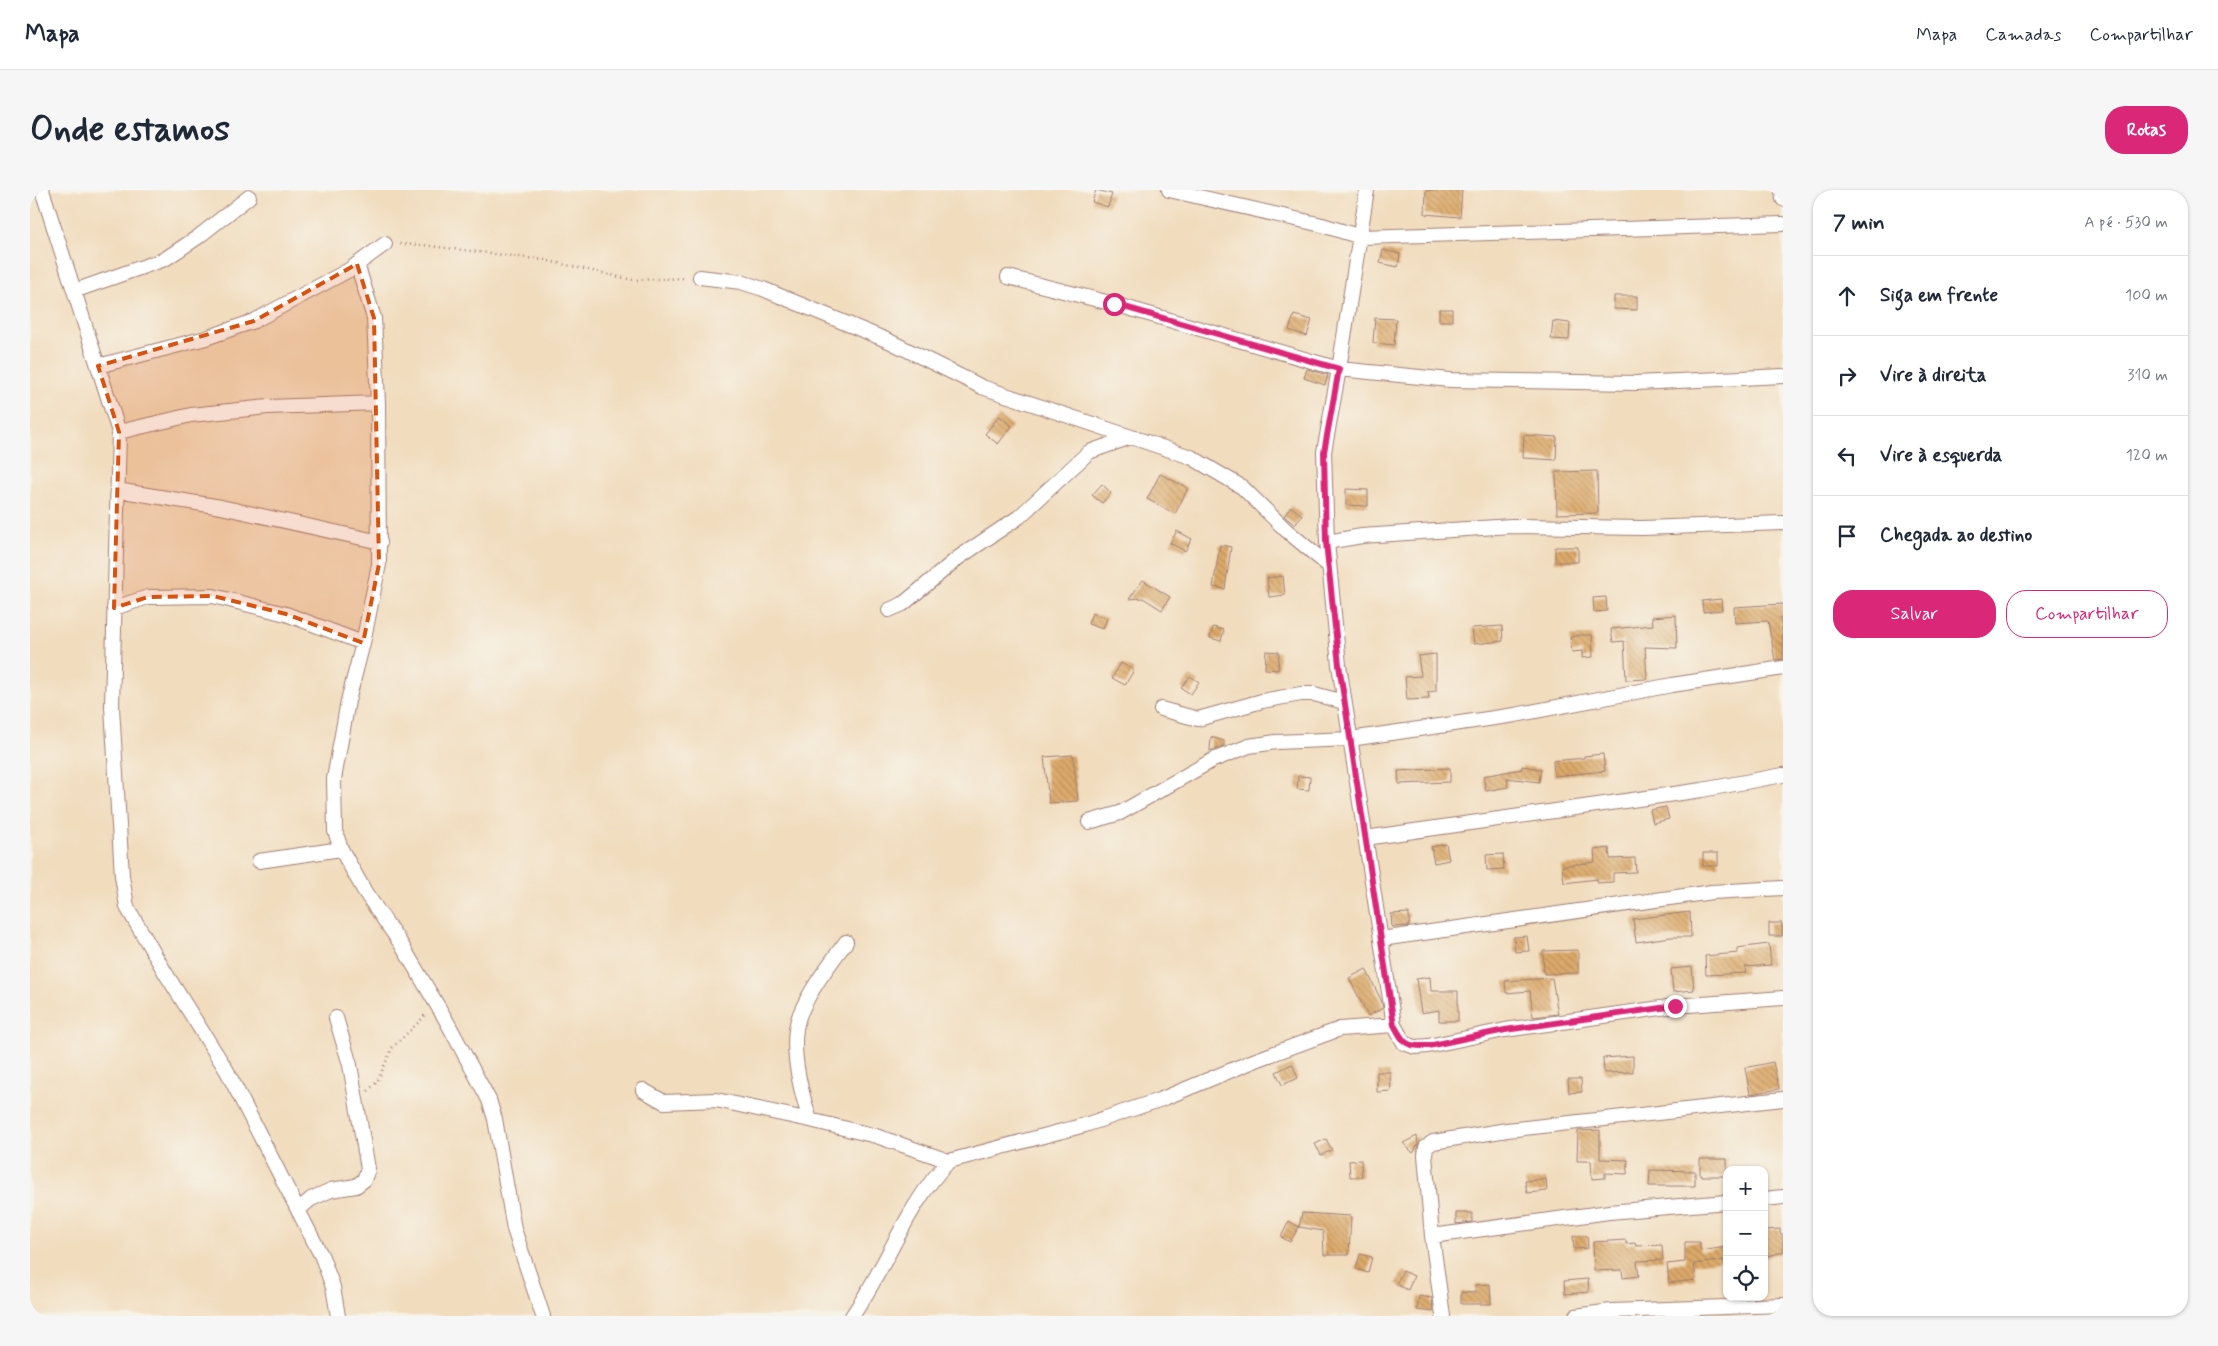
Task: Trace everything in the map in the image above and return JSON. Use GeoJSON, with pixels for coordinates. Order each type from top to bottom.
{"type":"FeatureCollection","features":[{"type":"Feature","properties":{"kind":"street"},"geometry":{"type":"LineString","coordinates":[[42,190],[119,432],[112,707],[122,876],[128,907],[166,974],[227,1071],[322,1258],[333,1287],[338,1316]]}},
{"type":"Feature","properties":{"kind":"street"},"geometry":{"type":"LineString","coordinates":[[1169,190],[1322,225],[1361,236],[1783,224]]}},
{"type":"Feature","properties":{"kind":"street"},"geometry":{"type":"LineString","coordinates":[[1366,190],[1361,236],[1324,452],[1326,542],[1344,702],[1394,1025],[1404,1043],[1415,1047],[1505,1030],[1675,1006],[1783,998]]}},
{"type":"Feature","properties":{"kind":"street"},"geometry":{"type":"LineString","coordinates":[[1782,190],[1783,199]]}},
{"type":"Feature","properties":{"kind":"street"},"geometry":{"type":"LineString","coordinates":[[74,292],[165,260],[249,197]]}},
{"type":"Feature","properties":{"kind":"street"},"geometry":{"type":"LineString","coordinates":[[98,366],[206,338],[254,321],[357,264],[385,244]]}},
{"type":"Feature","properties":{"kind":"street"},"geometry":{"type":"LineString","coordinates":[[357,264],[374,318],[378,403],[380,542],[379,564],[363,643],[348,700],[334,779],[335,830],[341,849],[364,892],[401,944],[489,1100],[496,1119],[514,1229],[543,1316]]}},
{"type":"Feature","properties":{"kind":"street"},"geometry":{"type":"LineString","coordinates":[[700,277],[741,282],[763,289],[889,341],[982,387],[1191,457],[1242,487],[1286,530],[1329,566]]}},
{"type":"Feature","properties":{"kind":"street"},"geometry":{"type":"LineString","coordinates":[[1008,277],[1114,304],[1339,369],[1450,380],[1636,383],[1783,376]]}},
{"type":"Feature","properties":{"kind":"street"},"geometry":{"type":"LineString","coordinates":[[119,432],[191,415],[268,408],[378,403]]}},
{"type":"Feature","properties":{"kind":"street"},"geometry":{"type":"LineString","coordinates":[[889,610],[903,604],[958,558],[1019,517],[1089,452],[1132,437]]}},
{"type":"Feature","properties":{"kind":"street"},"geometry":{"type":"LineString","coordinates":[[117,490],[221,507],[380,542]]}},
{"type":"Feature","properties":{"kind":"street"},"geometry":{"type":"LineString","coordinates":[[1326,542],[1362,536],[1511,526],[1642,528],[1783,523]]}},
{"type":"Feature","properties":{"kind":"street"},"geometry":{"type":"LineString","coordinates":[[114,608],[148,597],[213,596],[286,614],[363,643]]}},
{"type":"Feature","properties":{"kind":"street"},"geometry":{"type":"LineString","coordinates":[[1089,822],[1120,813],[1213,760],[1249,746],[1276,742],[1350,739],[1515,715],[1672,685],[1783,668]]}},
{"type":"Feature","properties":{"kind":"street"},"geometry":{"type":"LineString","coordinates":[[1161,709],[1198,719],[1262,701],[1301,694],[1314,694],[1344,702]]}},
{"type":"Feature","properties":{"kind":"street"},"geometry":{"type":"LineString","coordinates":[[1365,838],[1702,790],[1783,775]]}},
{"type":"Feature","properties":{"kind":"street"},"geometry":{"type":"LineString","coordinates":[[259,861],[341,849]]}},
{"type":"Feature","properties":{"kind":"street"},"geometry":{"type":"LineString","coordinates":[[1381,939],[1712,892],[1783,888]]}},
{"type":"Feature","properties":{"kind":"street"},"geometry":{"type":"LineString","coordinates":[[810,1120],[801,1093],[795,1039],[799,1016],[820,978],[846,942]]}},
{"type":"Feature","properties":{"kind":"street"},"geometry":{"type":"LineString","coordinates":[[298,1210],[318,1196],[331,1190],[356,1186],[364,1180],[368,1169],[350,1065],[336,1018]]}},
{"type":"Feature","properties":{"kind":"street"},"geometry":{"type":"LineString","coordinates":[[852,1316],[870,1292],[905,1222],[933,1177],[949,1161],[1085,1125],[1162,1099],[1256,1060],[1340,1029],[1394,1025]]}},
{"type":"Feature","properties":{"kind":"street"},"geometry":{"type":"LineString","coordinates":[[643,1090],[664,1102],[716,1100],[810,1120],[876,1136],[949,1161]]}},
{"type":"Feature","properties":{"kind":"street"},"geometry":{"type":"LineString","coordinates":[[1443,1316],[1432,1236],[1425,1155],[1426,1147],[1433,1142],[1507,1130],[1783,1099]]}},
{"type":"Feature","properties":{"kind":"street"},"geometry":{"type":"LineString","coordinates":[[1768,1199],[1783,1197]]}},
{"type":"Feature","properties":{"kind":"street"},"geometry":{"type":"LineString","coordinates":[[1432,1236],[1609,1212],[1723,1202]]}},
{"type":"Feature","properties":{"kind":"street"},"geometry":{"type":"LineString","coordinates":[[1576,1316],[1611,1311],[1783,1305]]}},
{"type":"Feature","properties":{"kind":"path"},"geometry":{"type":"LineString","coordinates":[[385,244],[422,245],[544,260],[610,273],[633,280],[700,277]]}},
{"type":"Feature","properties":{"kind":"path"},"geometry":{"type":"LineString","coordinates":[[356,1100],[376,1082],[392,1048],[424,1018],[432,998]]}},
{"type":"Feature","properties":{"kind":"highlighted area"},"geometry":{"type":"Polygon","coordinates":[[[357,264],[374,318],[379,564],[363,643],[286,614],[213,596],[148,597],[114,608],[119,432],[98,366],[254,321],[357,264]]]}},
{"type":"Feature","properties":{"kind":"building"},"geometry":{"type":"Polygon","coordinates":[[[1096,190],[1112,194],[1108,207],[1092,202],[1096,190]]]}},
{"type":"Feature","properties":{"kind":"building"},"geometry":{"type":"Polygon","coordinates":[[[1426,190],[1462,190],[1460,217],[1425,214],[1426,190]]]}},
{"type":"Feature","properties":{"kind":"building"},"geometry":{"type":"Polygon","coordinates":[[[1383,250],[1400,254],[1398,267],[1380,263],[1383,250]]]}},
{"type":"Feature","properties":{"kind":"building"},"geometry":{"type":"Polygon","coordinates":[[[1614,296],[1637,296],[1637,310],[1614,309],[1614,296]]]}},
{"type":"Feature","properties":{"kind":"building"},"geometry":{"type":"Polygon","coordinates":[[[1439,309],[1452,309],[1452,321],[1439,321],[1439,309]]]}},
{"type":"Feature","properties":{"kind":"building"},"geometry":{"type":"Polygon","coordinates":[[[1294,315],[1312,320],[1307,336],[1289,330],[1294,315]]]}},
{"type":"Feature","properties":{"kind":"building"},"geometry":{"type":"Polygon","coordinates":[[[1375,318],[1396,319],[1394,345],[1373,343],[1375,318]]]}},
{"type":"Feature","properties":{"kind":"building"},"geometry":{"type":"Polygon","coordinates":[[[1553,321],[1570,323],[1569,340],[1551,339],[1553,321]]]}},
{"type":"Feature","properties":{"kind":"building"},"geometry":{"type":"Polygon","coordinates":[[[1307,369],[1328,375],[1325,385],[1304,378],[1307,369]]]}},
{"type":"Feature","properties":{"kind":"building"},"geometry":{"type":"Polygon","coordinates":[[[999,416],[1012,426],[998,444],[985,434],[999,416]]]}},
{"type":"Feature","properties":{"kind":"building"},"geometry":{"type":"Polygon","coordinates":[[[1524,435],[1557,437],[1556,460],[1523,458],[1524,435]]]}},
{"type":"Feature","properties":{"kind":"building"},"geometry":{"type":"Polygon","coordinates":[[[1597,471],[1598,513],[1557,514],[1556,472],[1597,471]]]}},
{"type":"Feature","properties":{"kind":"building"},"geometry":{"type":"Polygon","coordinates":[[[1160,474],[1188,488],[1175,514],[1147,499],[1160,474]]]}},
{"type":"Feature","properties":{"kind":"building"},"geometry":{"type":"Polygon","coordinates":[[[1102,484],[1111,493],[1102,503],[1092,495],[1102,484]]]}},
{"type":"Feature","properties":{"kind":"building"},"geometry":{"type":"Polygon","coordinates":[[[1346,489],[1368,490],[1368,506],[1346,505],[1346,489]]]}},
{"type":"Feature","properties":{"kind":"building"},"geometry":{"type":"Polygon","coordinates":[[[1291,506],[1302,515],[1295,525],[1284,516],[1291,506]]]}},
{"type":"Feature","properties":{"kind":"building"},"geometry":{"type":"Polygon","coordinates":[[[1177,531],[1192,539],[1185,551],[1170,543],[1177,531]]]}},
{"type":"Feature","properties":{"kind":"building"},"geometry":{"type":"Polygon","coordinates":[[[1220,545],[1231,547],[1225,589],[1213,587],[1220,545]]]}},
{"type":"Feature","properties":{"kind":"building"},"geometry":{"type":"Polygon","coordinates":[[[1555,547],[1578,547],[1578,562],[1555,562],[1555,547]]]}},
{"type":"Feature","properties":{"kind":"building"},"geometry":{"type":"Polygon","coordinates":[[[1283,576],[1285,595],[1269,597],[1267,578],[1283,576]]]}},
{"type":"Feature","properties":{"kind":"building"},"geometry":{"type":"Polygon","coordinates":[[[1143,580],[1170,597],[1162,610],[1143,598],[1129,599],[1143,580]]]}},
{"type":"Feature","properties":{"kind":"building"},"geometry":{"type":"Polygon","coordinates":[[[1606,597],[1607,611],[1594,612],[1593,598],[1606,597]]]}},
{"type":"Feature","properties":{"kind":"building"},"geometry":{"type":"Polygon","coordinates":[[[1721,599],[1722,610],[1703,612],[1702,601],[1721,599]]]}},
{"type":"Feature","properties":{"kind":"building"},"geometry":{"type":"Polygon","coordinates":[[[1783,604],[1783,618],[1780,618],[1783,659],[1775,660],[1768,621],[1735,623],[1734,607],[1783,604]]]}},
{"type":"Feature","properties":{"kind":"building"},"geometry":{"type":"Polygon","coordinates":[[[1092,613],[1107,618],[1103,629],[1088,624],[1092,613]]]}},
{"type":"Feature","properties":{"kind":"building"},"geometry":{"type":"Polygon","coordinates":[[[1676,615],[1677,648],[1645,647],[1647,679],[1626,680],[1624,641],[1613,642],[1611,629],[1653,625],[1652,617],[1676,615]]]}},
{"type":"Feature","properties":{"kind":"building"},"geometry":{"type":"Polygon","coordinates":[[[1502,626],[1503,641],[1474,644],[1472,628],[1502,626]]]}},
{"type":"Feature","properties":{"kind":"building"},"geometry":{"type":"Polygon","coordinates":[[[1213,627],[1224,630],[1221,641],[1210,638],[1213,627]]]}},
{"type":"Feature","properties":{"kind":"building"},"geometry":{"type":"Polygon","coordinates":[[[1592,635],[1593,657],[1582,658],[1582,651],[1572,652],[1570,637],[1592,635]]]}},
{"type":"Feature","properties":{"kind":"building"},"geometry":{"type":"Polygon","coordinates":[[[1266,651],[1279,652],[1278,670],[1265,669],[1266,651]]]}},
{"type":"Feature","properties":{"kind":"building"},"geometry":{"type":"Polygon","coordinates":[[[1436,654],[1436,691],[1428,692],[1429,699],[1407,700],[1405,677],[1421,676],[1418,656],[1436,654]]]}},
{"type":"Feature","properties":{"kind":"building"},"geometry":{"type":"Polygon","coordinates":[[[1121,663],[1134,670],[1125,685],[1112,678],[1121,663]]]}},
{"type":"Feature","properties":{"kind":"building"},"geometry":{"type":"Polygon","coordinates":[[[1190,676],[1199,682],[1191,694],[1181,688],[1190,676]]]}},
{"type":"Feature","properties":{"kind":"building"},"geometry":{"type":"Polygon","coordinates":[[[1211,737],[1224,741],[1224,746],[1210,751],[1211,737]]]}},
{"type":"Feature","properties":{"kind":"building"},"geometry":{"type":"Polygon","coordinates":[[[1603,754],[1605,771],[1554,776],[1553,761],[1603,754]]]}},
{"type":"Feature","properties":{"kind":"building"},"geometry":{"type":"Polygon","coordinates":[[[1073,755],[1078,801],[1049,803],[1044,757],[1073,755]]]}},
{"type":"Feature","properties":{"kind":"building"},"geometry":{"type":"Polygon","coordinates":[[[1522,766],[1541,769],[1539,782],[1507,778],[1508,787],[1486,791],[1483,776],[1522,769],[1522,766]]]}},
{"type":"Feature","properties":{"kind":"building"},"geometry":{"type":"Polygon","coordinates":[[[1450,768],[1450,782],[1399,784],[1398,771],[1450,768]]]}},
{"type":"Feature","properties":{"kind":"building"},"geometry":{"type":"Polygon","coordinates":[[[1298,776],[1310,777],[1309,790],[1297,789],[1298,776]]]}},
{"type":"Feature","properties":{"kind":"building"},"geometry":{"type":"Polygon","coordinates":[[[1666,807],[1669,819],[1653,823],[1650,810],[1666,807]]]}},
{"type":"Feature","properties":{"kind":"building"},"geometry":{"type":"Polygon","coordinates":[[[1446,844],[1449,860],[1434,863],[1431,847],[1446,844]]]}},
{"type":"Feature","properties":{"kind":"building"},"geometry":{"type":"Polygon","coordinates":[[[1609,848],[1610,859],[1635,858],[1636,872],[1613,873],[1613,882],[1597,883],[1597,879],[1564,883],[1562,866],[1595,862],[1594,850],[1609,848]]]}},
{"type":"Feature","properties":{"kind":"building"},"geometry":{"type":"Polygon","coordinates":[[[1703,853],[1718,853],[1718,866],[1703,866],[1703,853]]]}},
{"type":"Feature","properties":{"kind":"building"},"geometry":{"type":"Polygon","coordinates":[[[1503,854],[1504,869],[1487,870],[1486,855],[1503,854]]]}},
{"type":"Feature","properties":{"kind":"building"},"geometry":{"type":"Polygon","coordinates":[[[1690,912],[1691,937],[1671,937],[1636,942],[1633,919],[1690,912]]]}},
{"type":"Feature","properties":{"kind":"building"},"geometry":{"type":"Polygon","coordinates":[[[1409,913],[1409,926],[1392,927],[1391,914],[1409,913]]]}},
{"type":"Feature","properties":{"kind":"building"},"geometry":{"type":"Polygon","coordinates":[[[1769,923],[1782,923],[1782,936],[1769,936],[1769,923]]]}},
{"type":"Feature","properties":{"kind":"building"},"geometry":{"type":"Polygon","coordinates":[[[1527,936],[1529,951],[1515,952],[1514,937],[1527,936]]]}},
{"type":"Feature","properties":{"kind":"building"},"geometry":{"type":"Polygon","coordinates":[[[1769,944],[1771,965],[1745,967],[1746,973],[1706,975],[1705,956],[1738,953],[1737,948],[1769,944]]]}},
{"type":"Feature","properties":{"kind":"building"},"geometry":{"type":"Polygon","coordinates":[[[1578,950],[1578,973],[1544,974],[1543,951],[1578,950]]]}},
{"type":"Feature","properties":{"kind":"building"},"geometry":{"type":"Polygon","coordinates":[[[1692,967],[1694,990],[1673,992],[1671,969],[1692,967]]]}},
{"type":"Feature","properties":{"kind":"building"},"geometry":{"type":"Polygon","coordinates":[[[1366,969],[1383,1008],[1368,1016],[1349,978],[1366,969]]]}},
{"type":"Feature","properties":{"kind":"building"},"geometry":{"type":"Polygon","coordinates":[[[1430,977],[1431,991],[1458,991],[1458,1021],[1439,1021],[1439,1010],[1421,1013],[1416,979],[1430,977]]]}},
{"type":"Feature","properties":{"kind":"building"},"geometry":{"type":"Polygon","coordinates":[[[1552,978],[1558,1014],[1533,1017],[1530,991],[1506,993],[1505,981],[1552,978]]]}},
{"type":"Feature","properties":{"kind":"building"},"geometry":{"type":"Polygon","coordinates":[[[1633,1056],[1633,1072],[1604,1073],[1603,1058],[1633,1056]]]}},
{"type":"Feature","properties":{"kind":"building"},"geometry":{"type":"Polygon","coordinates":[[[1773,1062],[1779,1089],[1750,1094],[1745,1068],[1773,1062]]]}},
{"type":"Feature","properties":{"kind":"building"},"geometry":{"type":"Polygon","coordinates":[[[1292,1064],[1298,1078],[1282,1085],[1276,1072],[1292,1064]]]}},
{"type":"Feature","properties":{"kind":"building"},"geometry":{"type":"Polygon","coordinates":[[[1377,1072],[1390,1072],[1391,1091],[1377,1092],[1377,1072]]]}},
{"type":"Feature","properties":{"kind":"building"},"geometry":{"type":"Polygon","coordinates":[[[1568,1079],[1581,1079],[1582,1092],[1569,1093],[1568,1079]]]}},
{"type":"Feature","properties":{"kind":"building"},"geometry":{"type":"Polygon","coordinates":[[[1600,1130],[1600,1159],[1628,1160],[1627,1174],[1605,1173],[1605,1178],[1592,1179],[1591,1161],[1577,1161],[1578,1131],[1600,1130]]]}},
{"type":"Feature","properties":{"kind":"building"},"geometry":{"type":"Polygon","coordinates":[[[1417,1136],[1418,1144],[1413,1153],[1403,1143],[1417,1136]]]}},
{"type":"Feature","properties":{"kind":"building"},"geometry":{"type":"Polygon","coordinates":[[[1326,1139],[1332,1150],[1321,1155],[1315,1144],[1326,1139]]]}},
{"type":"Feature","properties":{"kind":"building"},"geometry":{"type":"Polygon","coordinates":[[[1700,1159],[1727,1159],[1727,1166],[1723,1166],[1723,1176],[1700,1176],[1700,1159]]]}},
{"type":"Feature","properties":{"kind":"building"},"geometry":{"type":"Polygon","coordinates":[[[1361,1160],[1362,1177],[1350,1177],[1349,1161],[1361,1160]]]}},
{"type":"Feature","properties":{"kind":"building"},"geometry":{"type":"Polygon","coordinates":[[[1650,1170],[1695,1171],[1695,1186],[1649,1186],[1650,1170]]]}},
{"type":"Feature","properties":{"kind":"building"},"geometry":{"type":"Polygon","coordinates":[[[1546,1179],[1547,1191],[1527,1193],[1525,1181],[1546,1179]]]}},
{"type":"Feature","properties":{"kind":"building"},"geometry":{"type":"Polygon","coordinates":[[[1302,1213],[1351,1216],[1349,1255],[1324,1255],[1323,1231],[1299,1227],[1302,1213]]]}},
{"type":"Feature","properties":{"kind":"building"},"geometry":{"type":"Polygon","coordinates":[[[1456,1213],[1472,1213],[1472,1222],[1456,1224],[1456,1213]]]}},
{"type":"Feature","properties":{"kind":"building"},"geometry":{"type":"Polygon","coordinates":[[[1289,1221],[1299,1227],[1290,1242],[1281,1237],[1289,1221]]]}},
{"type":"Feature","properties":{"kind":"building"},"geometry":{"type":"Polygon","coordinates":[[[1780,1229],[1780,1234],[1783,1234],[1783,1252],[1768,1256],[1768,1230],[1780,1229]]]}},
{"type":"Feature","properties":{"kind":"building"},"geometry":{"type":"Polygon","coordinates":[[[1573,1236],[1587,1236],[1588,1248],[1574,1249],[1573,1236]]]}},
{"type":"Feature","properties":{"kind":"building"},"geometry":{"type":"Polygon","coordinates":[[[1626,1240],[1626,1244],[1635,1243],[1636,1246],[1662,1245],[1663,1260],[1637,1261],[1639,1276],[1623,1278],[1622,1270],[1594,1271],[1593,1242],[1626,1240]]]}},
{"type":"Feature","properties":{"kind":"building"},"geometry":{"type":"Polygon","coordinates":[[[1685,1242],[1700,1242],[1700,1251],[1723,1248],[1723,1260],[1694,1264],[1696,1280],[1669,1283],[1667,1264],[1685,1262],[1685,1242]]]}},
{"type":"Feature","properties":{"kind":"building"},"geometry":{"type":"Polygon","coordinates":[[[1360,1254],[1372,1257],[1368,1273],[1356,1269],[1360,1254]]]}},
{"type":"Feature","properties":{"kind":"building"},"geometry":{"type":"Polygon","coordinates":[[[1403,1271],[1414,1276],[1408,1290],[1396,1284],[1403,1271]]]}},
{"type":"Feature","properties":{"kind":"building"},"geometry":{"type":"Polygon","coordinates":[[[1588,1279],[1589,1292],[1565,1294],[1564,1281],[1588,1279]]]}},
{"type":"Feature","properties":{"kind":"building"},"geometry":{"type":"Polygon","coordinates":[[[1490,1284],[1491,1304],[1461,1304],[1461,1292],[1476,1293],[1475,1285],[1490,1284]]]}},
{"type":"Feature","properties":{"kind":"building"},"geometry":{"type":"Polygon","coordinates":[[[1419,1296],[1432,1298],[1433,1312],[1417,1310],[1419,1296]]]}},
{"type":"Feature","properties":{"kind":"route"},"geometry":{"type":"LineString","coordinates":[[1114,304],[1339,369],[1324,452],[1326,542],[1339,665],[1394,1025],[1404,1043],[1415,1047],[1428,1046],[1505,1030],[1675,1006]]}}]}
